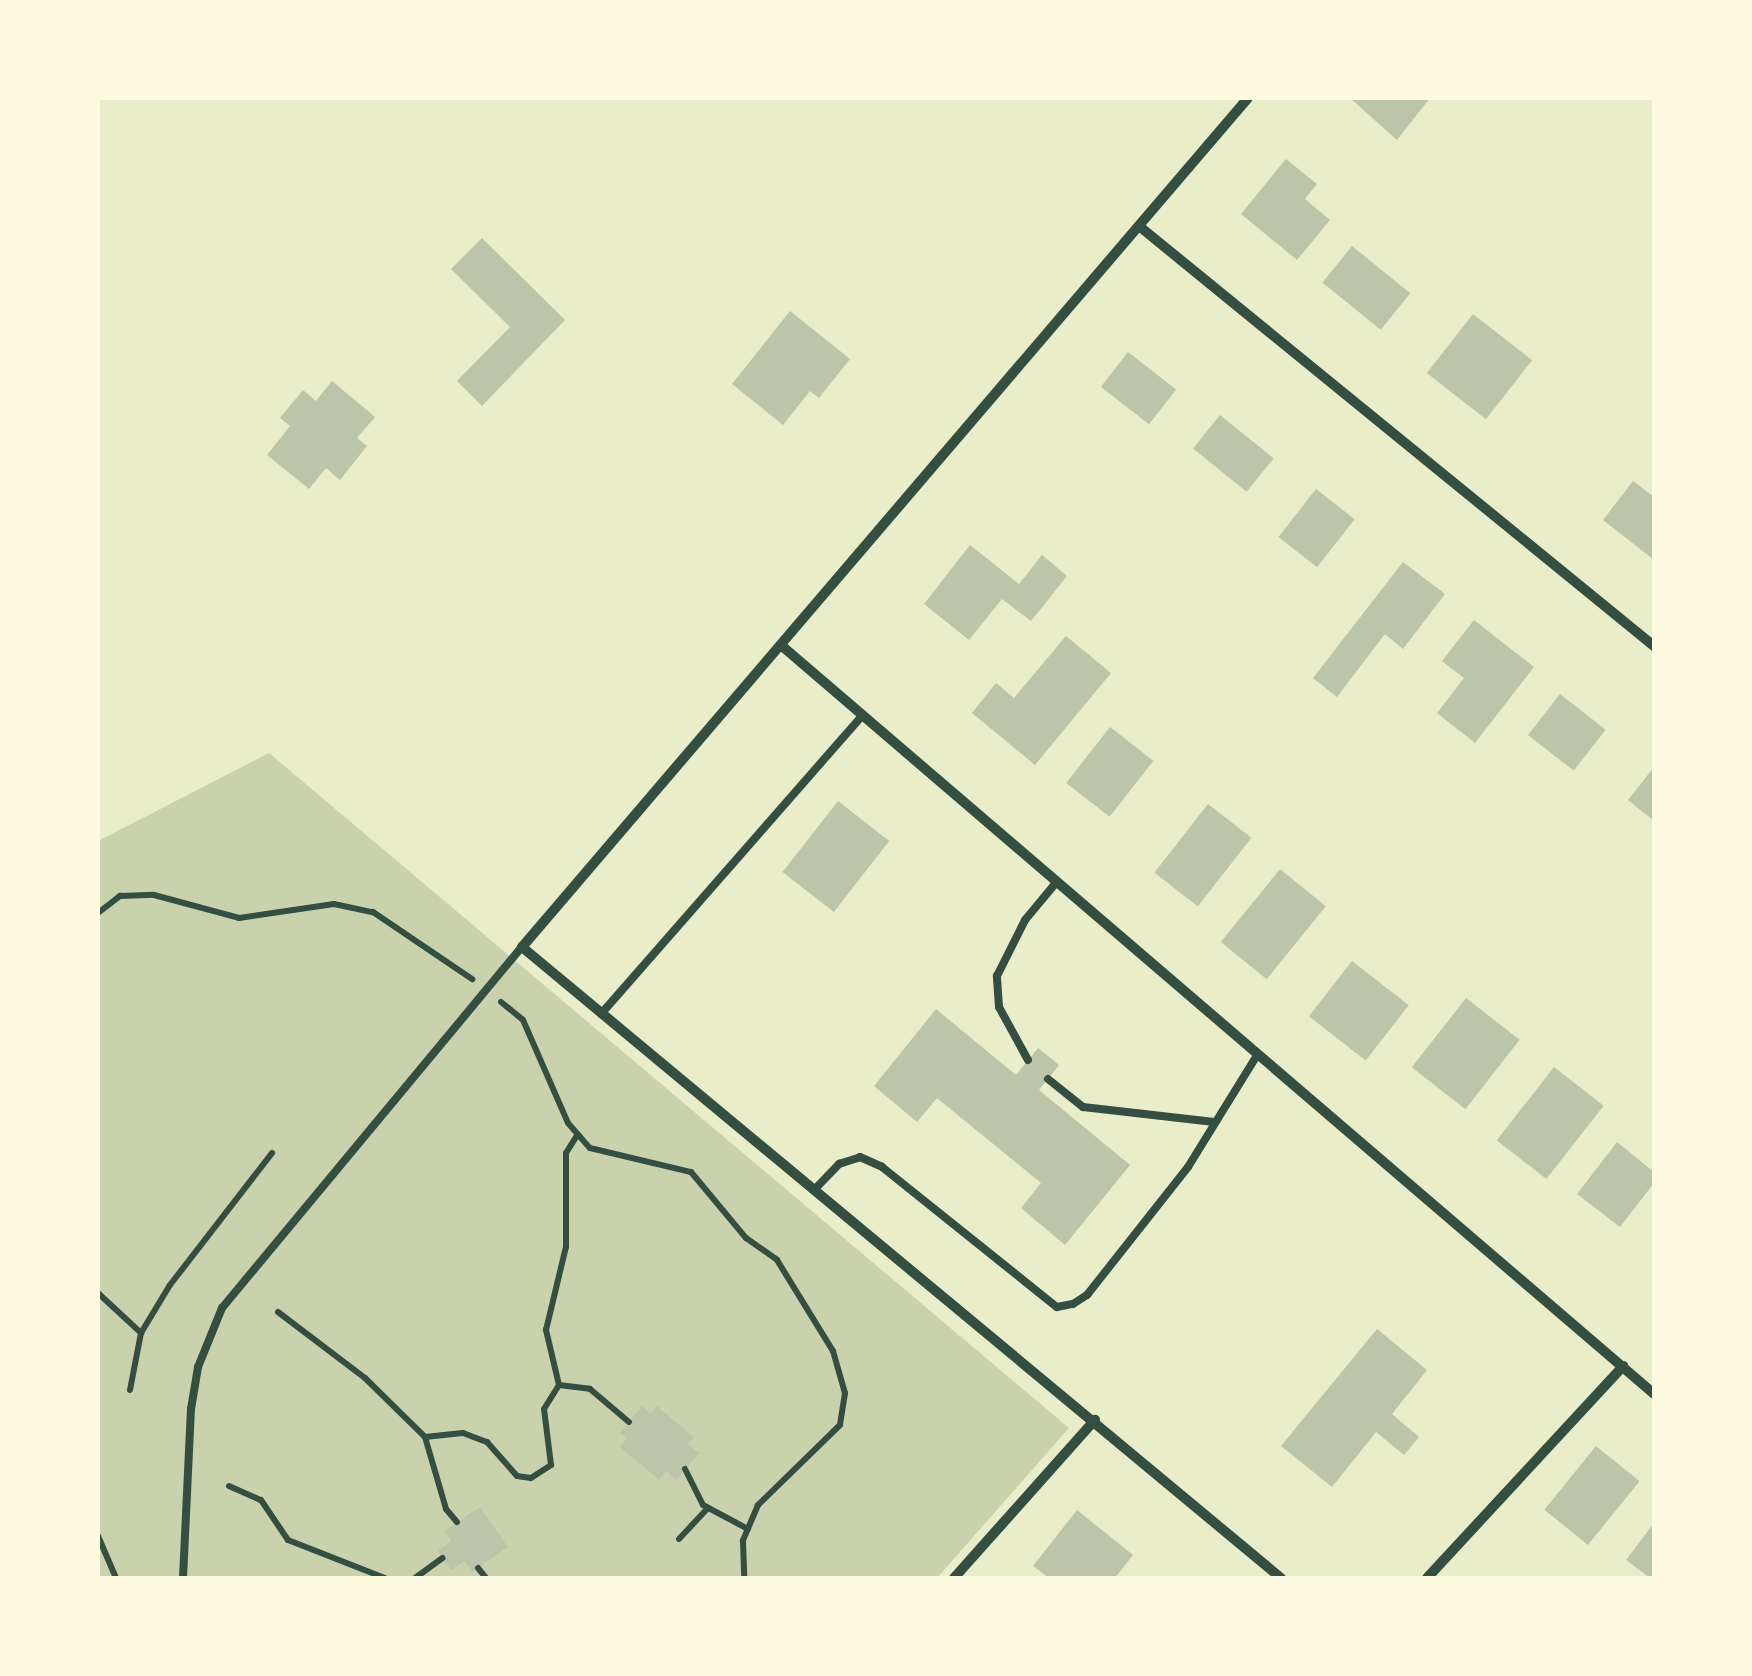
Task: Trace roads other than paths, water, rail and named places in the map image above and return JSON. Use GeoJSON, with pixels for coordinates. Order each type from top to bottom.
{"type":"FeatureCollection","features":[{"type":"Feature","properties":{"kind":"street"},"geometry":{"type":"LineString","coordinates":[[1248,98],[522,947],[1281,1578]]}},
{"type":"Feature","properties":{"kind":"street"},"geometry":{"type":"LineString","coordinates":[[1139,226],[1654,646]]}},
{"type":"Feature","properties":{"kind":"street"},"geometry":{"type":"LineString","coordinates":[[782,646],[1256,1057],[1654,1394]]}},
{"type":"Feature","properties":{"kind":"street"},"geometry":{"type":"LineString","coordinates":[[1427,1578],[1622,1366]]}},
{"type":"Feature","properties":{"kind":"street"},"geometry":{"type":"LineString","coordinates":[[954,1578],[1095,1420]]}},
{"type":"Feature","properties":{"kind":"lane"},"geometry":{"type":"LineString","coordinates":[[601,1014],[861,717]]}},
{"type":"Feature","properties":{"kind":"lane"},"geometry":{"type":"LineString","coordinates":[[1028,1060],[998,1007],[998,976],[1025,920],[1056,884]]}},
{"type":"Feature","properties":{"kind":"lane"},"geometry":{"type":"LineString","coordinates":[[183,1578],[191,1409],[198,1367],[222,1308],[522,947]]}},
{"type":"Feature","properties":{"kind":"lane"},"geometry":{"type":"LineString","coordinates":[[815,1190],[840,1164],[860,1157],[882,1167],[1057,1308],[1087,1295],[1188,1167],[1256,1057]]}},
{"type":"Feature","properties":{"kind":"lane"},"geometry":{"type":"LineString","coordinates":[[1048,1079],[1083,1107],[1214,1122]]}}]}
